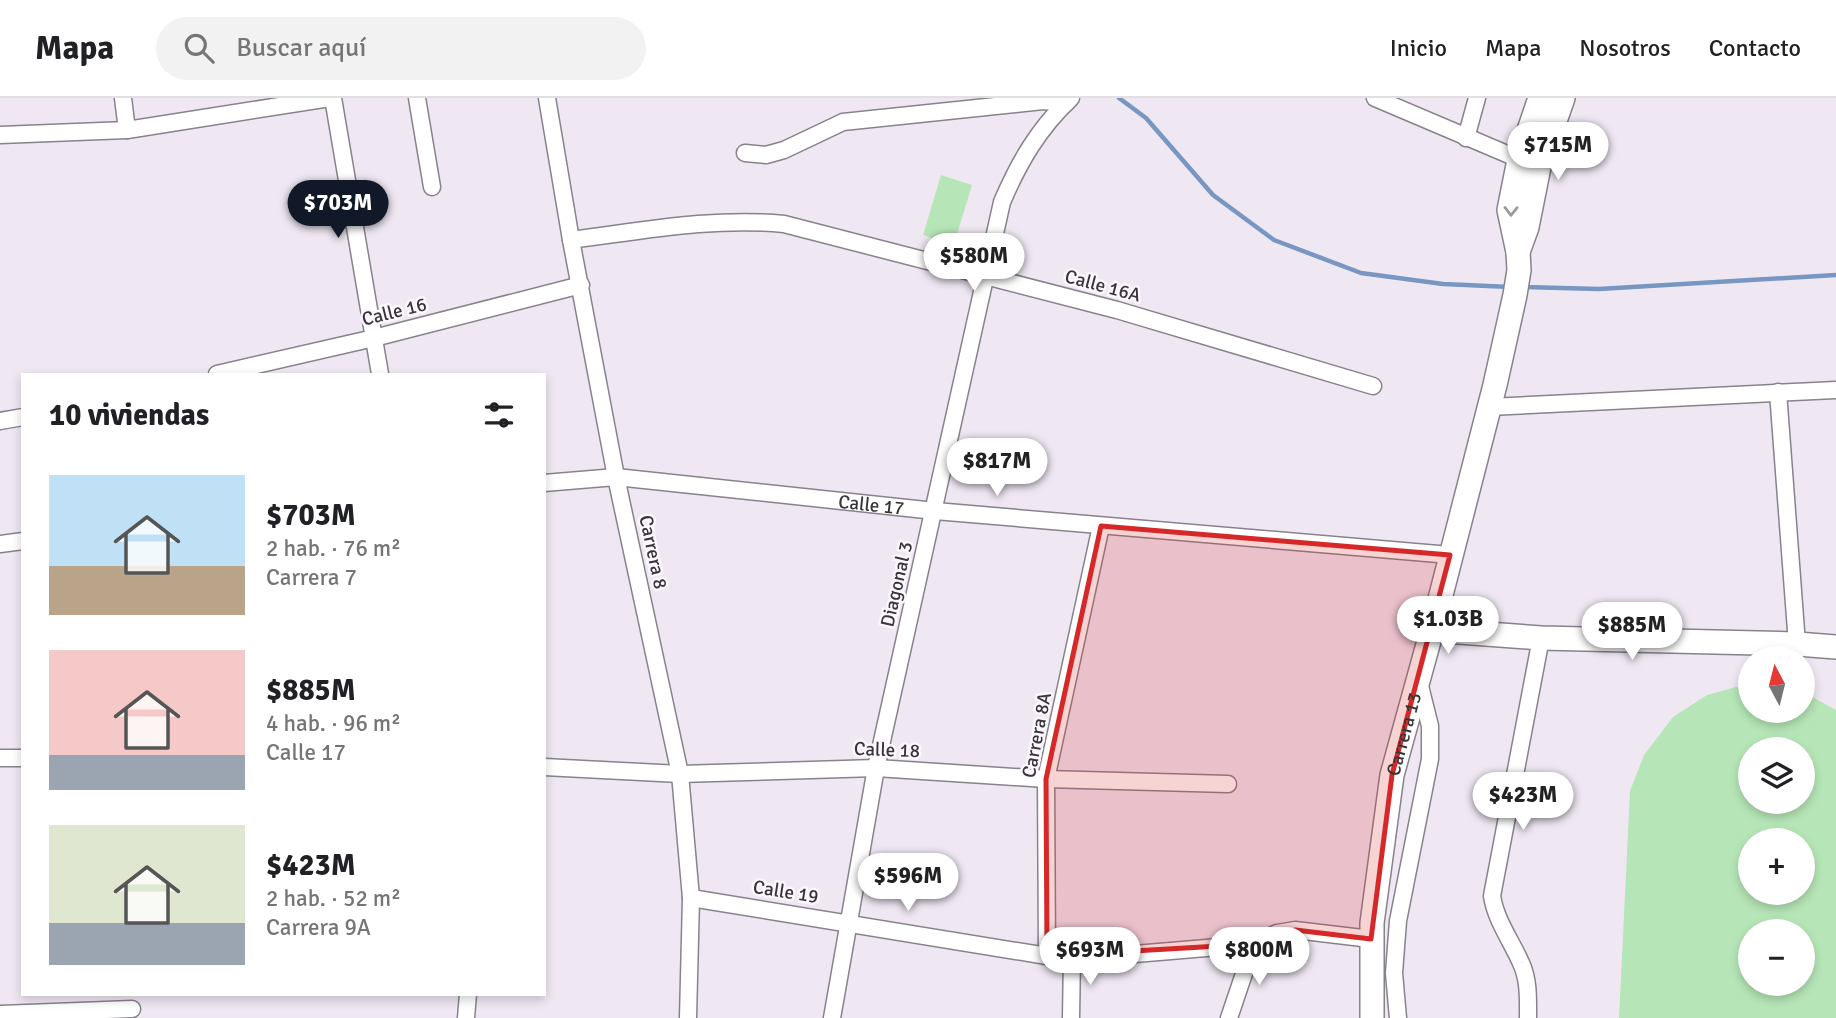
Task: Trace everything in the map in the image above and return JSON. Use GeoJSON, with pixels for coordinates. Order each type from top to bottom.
{"type":"FeatureCollection","features":[{"type":"Feature","properties":{"kind":"street"},"geometry":{"type":"LineString","coordinates":[[123,98],[127,130]]}},
{"type":"Feature","properties":{"kind":"street"},"geometry":{"type":"LineString","coordinates":[[0,135],[127,130],[332,98],[380,373]]}},
{"type":"Feature","properties":{"kind":"street"},"geometry":{"type":"LineString","coordinates":[[417,98],[432,187]]}},
{"type":"Feature","properties":{"kind":"street","name":"Carrera 8"},"geometry":{"type":"LineString","coordinates":[[547,98],[616,477],[680,774],[691,898],[688,1018]]}},
{"type":"Feature","properties":{"kind":"street"},"geometry":{"type":"LineString","coordinates":[[1375,98],[1529,163]]}},
{"type":"Feature","properties":{"kind":"street"},"geometry":{"type":"LineString","coordinates":[[1466,138],[1477,98]]}},
{"type":"Feature","properties":{"kind":"street","name":"Carrera 13"},"geometry":{"type":"LineString","coordinates":[[1529,163],[1541,98]]}},
{"type":"Feature","properties":{"kind":"street","name":"Carrera 13"},"geometry":{"type":"LineString","coordinates":[[1373,1018],[1371,939],[1392,775],[1432,630],[1515,295],[1518,261],[1509,210],[1529,163],[1563,98]]}},
{"type":"Feature","properties":{"kind":"street"},"geometry":{"type":"LineString","coordinates":[[745,153],[765,155],[784,150],[843,122],[1041,100],[1068,100]]}},
{"type":"Feature","properties":{"kind":"street","name":"Diagonal 3"},"geometry":{"type":"LineString","coordinates":[[832,1018],[876,768],[1002,202],[1018,163],[1068,100]]}},
{"type":"Feature","properties":{"kind":"street","name":"Calle 16A"},"geometry":{"type":"LineString","coordinates":[[571,240],[702,223],[750,220],[784,224],[1117,310],[1373,386]]}},
{"type":"Feature","properties":{"kind":"street","name":"Calle 16"},"geometry":{"type":"LineString","coordinates":[[221,373],[374,338],[581,285]]}},
{"type":"Feature","properties":{"kind":"street"},"geometry":{"type":"LineString","coordinates":[[1489,407],[1836,390]]}},
{"type":"Feature","properties":{"kind":"street"},"geometry":{"type":"LineString","coordinates":[[1778,392],[1797,644]]}},
{"type":"Feature","properties":{"kind":"street"},"geometry":{"type":"LineString","coordinates":[[0,421],[21,417]]}},
{"type":"Feature","properties":{"kind":"street","name":"Calle 17"},"geometry":{"type":"LineString","coordinates":[[546,484],[616,477],[935,511],[1450,555]]}},
{"type":"Feature","properties":{"kind":"street","name":"Carrera 8A"},"geometry":{"type":"LineString","coordinates":[[1048,956],[1046,779],[1101,526]]}},
{"type":"Feature","properties":{"kind":"street"},"geometry":{"type":"LineString","coordinates":[[0,544],[21,541]]}},
{"type":"Feature","properties":{"kind":"street"},"geometry":{"type":"LineString","coordinates":[[1432,630],[1541,638],[1836,647]]}},
{"type":"Feature","properties":{"kind":"street"},"geometry":{"type":"LineString","coordinates":[[1528,1018],[1527,984],[1522,965],[1495,912],[1492,896],[1541,638]]}},
{"type":"Feature","properties":{"kind":"street"},"geometry":{"type":"LineString","coordinates":[[1398,1018],[1394,973],[1398,921],[1430,758],[1430,726],[1418,680]]}},
{"type":"Feature","properties":{"kind":"street"},"geometry":{"type":"LineString","coordinates":[[0,758],[21,758]]}},
{"type":"Feature","properties":{"kind":"street","name":"Calle 18"},"geometry":{"type":"LineString","coordinates":[[546,766],[680,774],[876,768],[1046,779],[1228,783]]}},
{"type":"Feature","properties":{"kind":"street","name":"Calle 19"},"geometry":{"type":"LineString","coordinates":[[691,898],[1048,956],[1123,955],[1254,944],[1278,933],[1295,930],[1371,939]]}},
{"type":"Feature","properties":{"kind":"street"},"geometry":{"type":"LineString","coordinates":[[1229,1018],[1254,944]]}},
{"type":"Feature","properties":{"kind":"street"},"geometry":{"type":"LineString","coordinates":[[1071,1018],[1072,956]]}},
{"type":"Feature","properties":{"kind":"street"},"geometry":{"type":"LineString","coordinates":[[466,1018],[468,996]]}},
{"type":"Feature","properties":{"kind":"street"},"geometry":{"type":"LineString","coordinates":[[0,1014],[132,1007]]}},
{"type":"Feature","properties":{"kind":"highlighted area"},"geometry":{"type":"Polygon","coordinates":[[[1101,526],[1450,555],[1392,775],[1371,939],[1295,930],[1254,944],[1047,956],[1046,779],[1101,526]]]}},
{"type":"Feature","properties":{"kind":"green space"},"geometry":{"type":"Polygon","coordinates":[[[941,175],[972,185],[954,244],[923,235],[941,175]]]}},
{"type":"Feature","properties":{"kind":"green space"},"geometry":{"type":"Polygon","coordinates":[[[1738,686],[1738,723],[1815,723],[1815,699],[1836,710],[1836,1018],[1619,1018],[1630,791],[1644,755],[1673,717],[1707,695],[1738,686]]]}},
{"type":"Feature","properties":{"kind":"waterway"},"geometry":{"type":"LineString","coordinates":[[1119,98],[1146,118],[1213,195],[1274,240],[1361,273],[1443,284],[1510,287]]}},
{"type":"Feature","properties":{"kind":"waterway"},"geometry":{"type":"LineString","coordinates":[[1522,287],[1599,289],[1836,275]]}}]}
